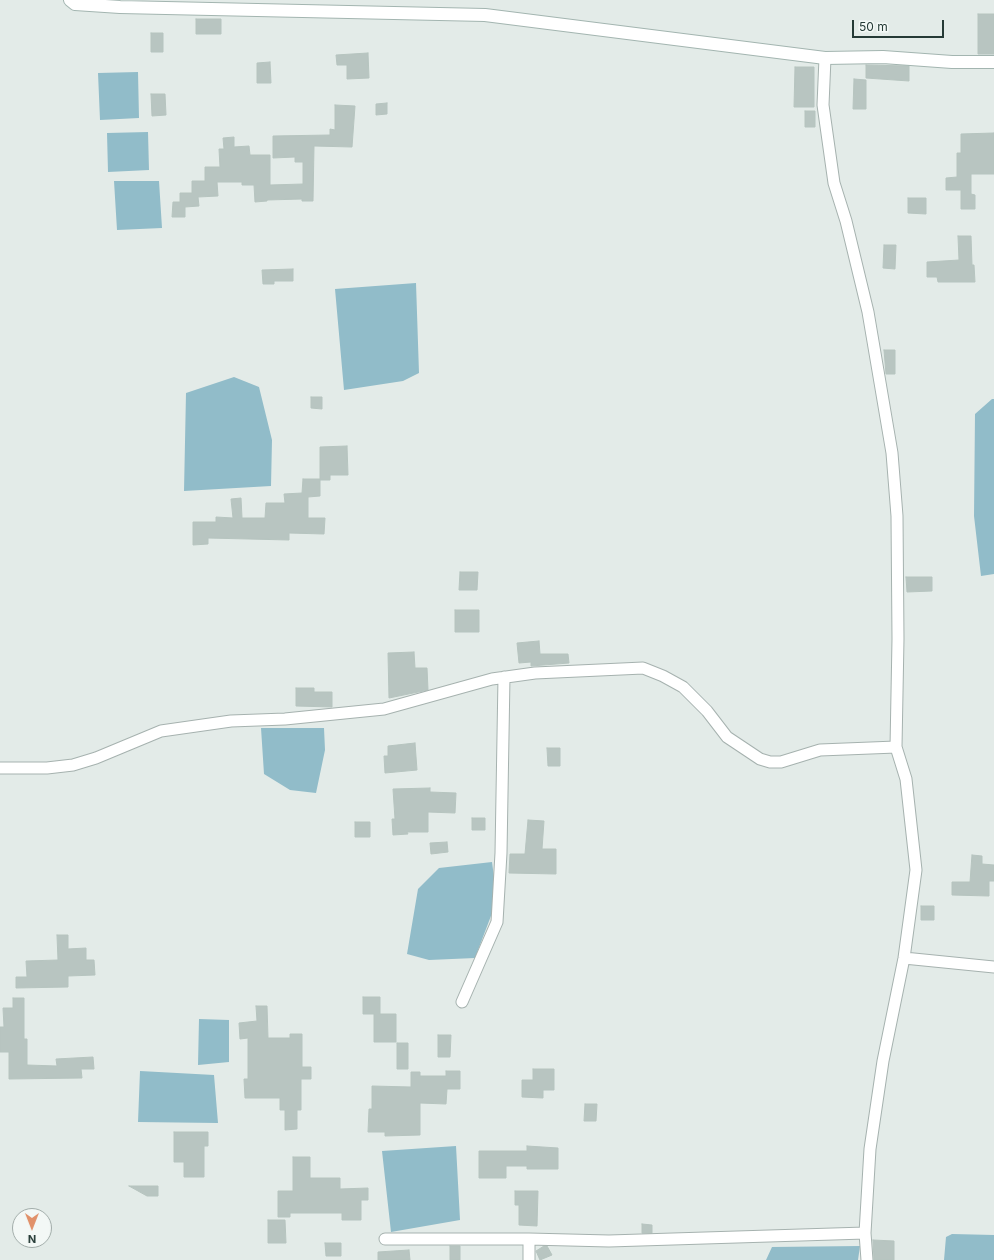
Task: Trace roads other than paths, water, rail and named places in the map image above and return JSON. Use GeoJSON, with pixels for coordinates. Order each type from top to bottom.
{"type":"FeatureCollection","features":[{"type":"Feature","properties":{"kind":"main road"},"geometry":{"type":"LineString","coordinates":[[70,0],[75,4],[120,7],[486,15],[825,58],[883,57],[952,62],[994,62]]}},
{"type":"Feature","properties":{"kind":"street"},"geometry":{"type":"LineString","coordinates":[[825,58],[823,105],[834,183],[846,221],[868,312],[892,452],[896,516],[897,585],[896,747],[906,779],[916,870],[904,958],[883,1061],[870,1149],[865,1232],[867,1260]]}},
{"type":"Feature","properties":{"kind":"street"},"geometry":{"type":"LineString","coordinates":[[0,768],[47,768],[73,765],[96,758],[161,731],[231,721],[285,719],[384,709],[492,678],[535,673],[643,668],[663,676],[683,688],[707,711],[727,737],[760,759],[770,762],[781,762],[820,750],[896,747]]}},
{"type":"Feature","properties":{"kind":"street"},"geometry":{"type":"LineString","coordinates":[[462,1002],[497,922],[501,853],[504,677]]}},
{"type":"Feature","properties":{"kind":"street"},"geometry":{"type":"LineString","coordinates":[[904,958],[994,967]]}},
{"type":"Feature","properties":{"kind":"street"},"geometry":{"type":"LineString","coordinates":[[385,1239],[529,1239],[609,1241],[865,1232]]}},
{"type":"Feature","properties":{"kind":"street"},"geometry":{"type":"LineString","coordinates":[[529,1239],[529,1260]]}},
{"type":"Feature","properties":{"kind":"water"},"geometry":{"type":"Polygon","coordinates":[[[138,72],[139,118],[100,120],[98,73],[138,72]]]}},
{"type":"Feature","properties":{"kind":"water"},"geometry":{"type":"Polygon","coordinates":[[[148,132],[149,170],[108,172],[107,133],[148,132]]]}},
{"type":"Feature","properties":{"kind":"water"},"geometry":{"type":"Polygon","coordinates":[[[114,181],[159,181],[162,228],[117,230],[114,181]]]}},
{"type":"Feature","properties":{"kind":"water"},"geometry":{"type":"Polygon","coordinates":[[[416,283],[419,373],[403,381],[344,390],[335,289],[416,283]]]}},
{"type":"Feature","properties":{"kind":"water"},"geometry":{"type":"Polygon","coordinates":[[[234,377],[259,387],[272,440],[271,486],[184,491],[186,393],[234,377]]]}},
{"type":"Feature","properties":{"kind":"water"},"geometry":{"type":"Polygon","coordinates":[[[992,399],[994,399],[994,574],[981,576],[974,516],[975,414],[992,399]]]}},
{"type":"Feature","properties":{"kind":"water"},"geometry":{"type":"Polygon","coordinates":[[[261,728],[324,728],[325,750],[316,793],[290,790],[264,774],[261,728]]]}},
{"type":"Feature","properties":{"kind":"water"},"geometry":{"type":"Polygon","coordinates":[[[492,862],[497,900],[475,958],[429,960],[407,954],[418,889],[439,868],[492,862]]]}},
{"type":"Feature","properties":{"kind":"water"},"geometry":{"type":"Polygon","coordinates":[[[199,1019],[229,1020],[229,1062],[198,1065],[199,1019]]]}},
{"type":"Feature","properties":{"kind":"water"},"geometry":{"type":"Polygon","coordinates":[[[140,1071],[214,1075],[218,1123],[138,1122],[140,1071]]]}},
{"type":"Feature","properties":{"kind":"water"},"geometry":{"type":"Polygon","coordinates":[[[456,1146],[460,1220],[391,1232],[382,1151],[456,1146]]]}},
{"type":"Feature","properties":{"kind":"water"},"geometry":{"type":"Polygon","coordinates":[[[952,1234],[994,1235],[994,1260],[944,1260],[946,1237],[952,1234]]]}},
{"type":"Feature","properties":{"kind":"water"},"geometry":{"type":"Polygon","coordinates":[[[860,1246],[858,1260],[766,1260],[772,1247],[860,1246]]]}}]}
